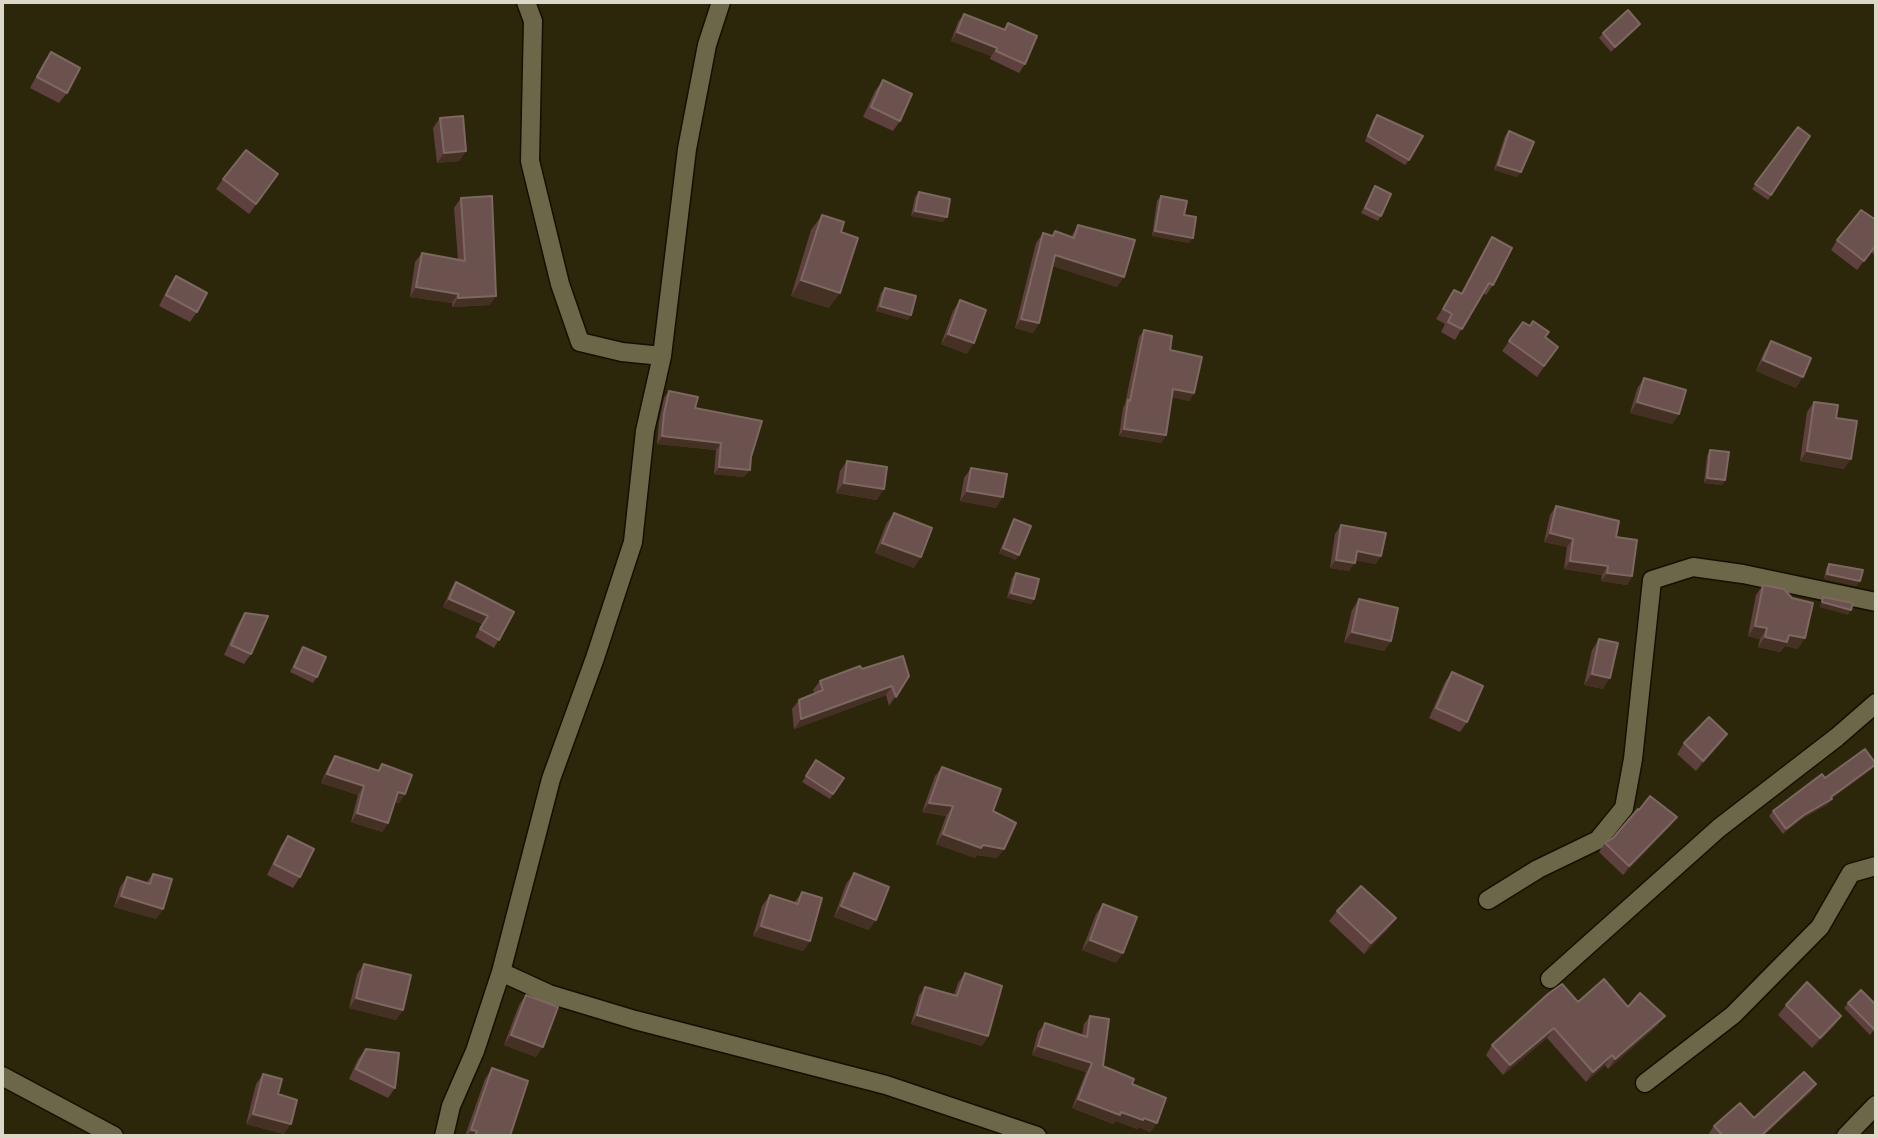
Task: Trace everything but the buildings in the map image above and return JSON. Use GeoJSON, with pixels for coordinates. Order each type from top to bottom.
{"type":"FeatureCollection","features":[{"type":"Feature","properties":{"kind":"street"},"geometry":{"type":"LineString","coordinates":[[526,2],[533,22],[530,162],[559,284],[580,342],[622,352],[662,356]]}},
{"type":"Feature","properties":{"kind":"street"},"geometry":{"type":"LineString","coordinates":[[444,1136],[451,1106],[475,1051],[501,972],[551,779],[595,658],[632,542],[645,431],[662,356],[687,149],[708,44],[721,2]]}},
{"type":"Feature","properties":{"kind":"street"},"geometry":{"type":"LineString","coordinates":[[1488,900],[1538,869],[1598,840],[1624,808],[1633,759],[1653,580],[1693,567],[1743,574],[1876,602]]}},
{"type":"Feature","properties":{"kind":"street"},"geometry":{"type":"LineString","coordinates":[[1550,979],[1719,828],[1837,737],[1876,703]]}},
{"type":"Feature","properties":{"kind":"street"},"geometry":{"type":"LineString","coordinates":[[1645,1083],[1734,1015],[1820,927],[1851,873],[1876,866]]}},
{"type":"Feature","properties":{"kind":"street"},"geometry":{"type":"LineString","coordinates":[[501,972],[561,998],[635,1020],[886,1085],[1037,1136]]}},
{"type":"Feature","properties":{"kind":"street"},"geometry":{"type":"LineString","coordinates":[[2,1076],[114,1136]]}},
{"type":"Feature","properties":{"kind":"street"},"geometry":{"type":"LineString","coordinates":[[1846,1136],[1876,1105]]}}]}
